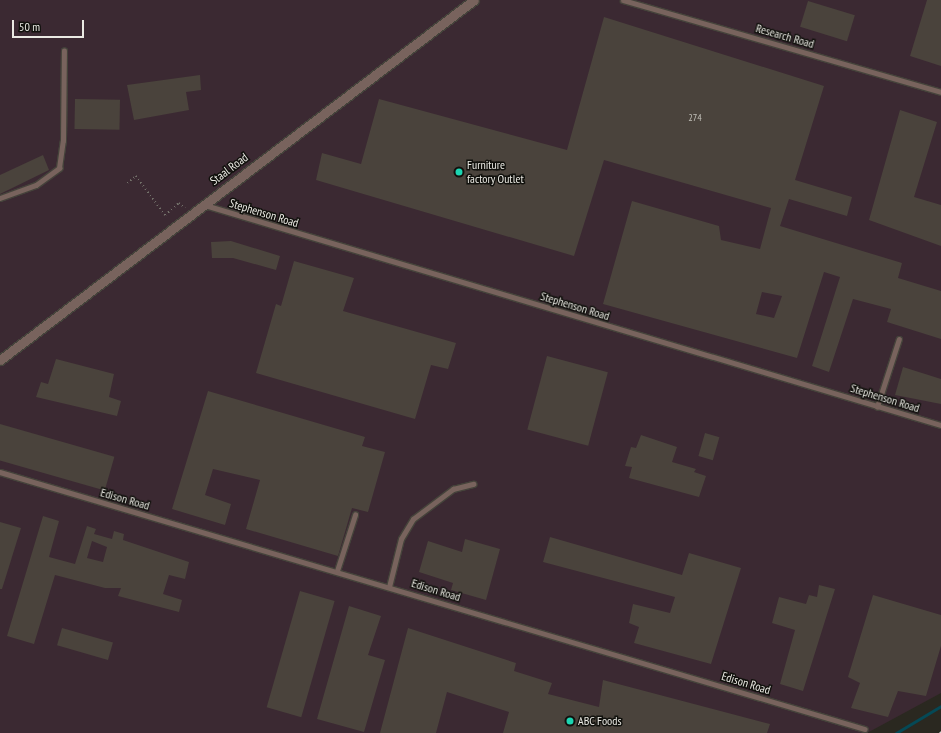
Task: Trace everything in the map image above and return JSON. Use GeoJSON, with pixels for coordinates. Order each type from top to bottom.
{"type":"FeatureCollection","features":[{"type":"Feature","properties":{"kind":"street","name":"Staal Road"},"geometry":{"type":"LineString","coordinates":[[0,360],[203,204],[474,0]]}},
{"type":"Feature","properties":{"kind":"lane","name":"Research Road"},"geometry":{"type":"LineString","coordinates":[[623,0],[941,92]]}},
{"type":"Feature","properties":{"kind":"lane"},"geometry":{"type":"LineString","coordinates":[[0,198],[36,185],[59,168],[63,141],[64,51]]}},
{"type":"Feature","properties":{"kind":"lane","name":"Stephenson Road"},"geometry":{"type":"LineString","coordinates":[[203,204],[941,425]]}},
{"type":"Feature","properties":{"kind":"lane"},"geometry":{"type":"LineString","coordinates":[[877,407],[899,339]]}},
{"type":"Feature","properties":{"kind":"lane","name":"Edison Road"},"geometry":{"type":"LineString","coordinates":[[0,472],[865,729]]}},
{"type":"Feature","properties":{"kind":"lane"},"geometry":{"type":"LineString","coordinates":[[389,587],[401,539],[413,518],[453,489],[472,484]]}},
{"type":"Feature","properties":{"kind":"lane"},"geometry":{"type":"LineString","coordinates":[[337,571],[355,515]]}},
{"type":"Feature","properties":{"kind":"path"},"geometry":{"type":"LineString","coordinates":[[127,183],[136,176],[165,216],[179,203]]}},
{"type":"Feature","properties":{"kind":"shaded area"},"geometry":{"type":"Polygon","coordinates":[[[0,0],[941,0],[941,693],[867,733],[0,733],[0,0]]]}},
{"type":"Feature","properties":{"kind":"building"},"geometry":{"type":"Polygon","coordinates":[[[927,0],[941,0],[941,66],[910,56],[927,0]]]}},
{"type":"Feature","properties":{"kind":"building"},"geometry":{"type":"Polygon","coordinates":[[[808,1],[855,15],[847,41],[800,27],[808,1]]]}},
{"type":"Feature","properties":{"kind":"building"},"geometry":{"type":"Polygon","coordinates":[[[604,17],[824,86],[795,180],[852,197],[847,216],[789,199],[780,226],[902,263],[898,278],[941,291],[941,339],[887,322],[891,309],[853,299],[829,372],[812,366],[840,277],[824,272],[797,358],[603,304],[632,201],[719,226],[721,240],[760,249],[771,208],[604,160],[574,256],[316,180],[322,153],[361,164],[379,99],[567,150],[604,17]],[[762,292],[756,314],[774,318],[782,296],[762,292]]]}},
{"type":"Feature","properties":{"kind":"building"},"geometry":{"type":"Polygon","coordinates":[[[200,75],[201,90],[186,92],[189,110],[134,120],[127,85],[200,75]]]}},
{"type":"Feature","properties":{"kind":"building"},"geometry":{"type":"Polygon","coordinates":[[[75,99],[120,100],[119,130],[74,129],[75,99]]]}},
{"type":"Feature","properties":{"kind":"building"},"geometry":{"type":"Polygon","coordinates":[[[900,110],[937,122],[914,197],[941,205],[941,246],[869,220],[900,110]]]}},
{"type":"Feature","properties":{"kind":"building"},"geometry":{"type":"Polygon","coordinates":[[[43,155],[49,170],[0,194],[0,175],[43,155]]]}},
{"type":"Feature","properties":{"kind":"building"},"geometry":{"type":"Polygon","coordinates":[[[231,241],[280,256],[276,270],[233,258],[212,258],[211,242],[231,241]]]}},
{"type":"Feature","properties":{"kind":"building"},"geometry":{"type":"Polygon","coordinates":[[[294,261],[354,278],[343,311],[456,343],[448,369],[431,365],[415,419],[256,373],[276,304],[281,306],[294,261]]]}},
{"type":"Feature","properties":{"kind":"building"},"geometry":{"type":"Polygon","coordinates":[[[547,356],[608,372],[588,446],[527,429],[547,356]]]}},
{"type":"Feature","properties":{"kind":"building"},"geometry":{"type":"Polygon","coordinates":[[[56,359],[114,374],[109,397],[121,401],[117,416],[36,397],[41,382],[48,384],[56,359]]]}},
{"type":"Feature","properties":{"kind":"building"},"geometry":{"type":"Polygon","coordinates":[[[903,367],[941,379],[941,404],[895,395],[903,367]]]}},
{"type":"Feature","properties":{"kind":"building"},"geometry":{"type":"Polygon","coordinates":[[[208,391],[365,437],[362,446],[385,452],[368,512],[352,508],[338,556],[246,529],[260,480],[213,469],[205,495],[231,504],[225,525],[172,509],[208,391]]]}},
{"type":"Feature","properties":{"kind":"building"},"geometry":{"type":"Polygon","coordinates":[[[0,424],[114,457],[105,490],[0,460],[0,424]]]}},
{"type":"Feature","properties":{"kind":"building"},"geometry":{"type":"Polygon","coordinates":[[[705,433],[719,437],[713,460],[698,456],[705,433]]]}},
{"type":"Feature","properties":{"kind":"building"},"geometry":{"type":"Polygon","coordinates":[[[641,435],[677,447],[672,462],[696,469],[694,472],[706,476],[699,497],[629,478],[632,467],[625,466],[631,447],[636,448],[641,435]]]}},
{"type":"Feature","properties":{"kind":"building"},"geometry":{"type":"Polygon","coordinates":[[[43,516],[59,521],[49,557],[75,564],[87,526],[96,529],[94,534],[112,539],[114,531],[124,534],[123,540],[189,562],[185,579],[169,575],[163,594],[182,600],[179,612],[118,596],[121,588],[105,588],[55,575],[34,644],[7,636],[43,516]],[[92,541],[87,558],[103,562],[107,547],[92,541]]]}},
{"type":"Feature","properties":{"kind":"building"},"geometry":{"type":"Polygon","coordinates":[[[0,522],[21,528],[2,589],[0,589],[0,522]]]}},
{"type":"Feature","properties":{"kind":"building"},"geometry":{"type":"Polygon","coordinates":[[[550,537],[682,575],[689,553],[741,568],[711,664],[634,643],[639,627],[629,623],[633,604],[670,613],[675,597],[543,562],[550,537]]]}},
{"type":"Feature","properties":{"kind":"building"},"geometry":{"type":"Polygon","coordinates":[[[465,539],[500,549],[486,600],[451,590],[453,583],[419,572],[428,541],[462,552],[465,539]]]}},
{"type":"Feature","properties":{"kind":"building"},"geometry":{"type":"Polygon","coordinates":[[[819,585],[835,589],[803,691],[780,684],[795,630],[772,623],[779,597],[806,604],[809,595],[817,597],[819,585]]]}},
{"type":"Feature","properties":{"kind":"building"},"geometry":{"type":"Polygon","coordinates":[[[300,591],[335,601],[301,717],[267,707],[300,591]]]}},
{"type":"Feature","properties":{"kind":"building"},"geometry":{"type":"Polygon","coordinates":[[[873,595],[941,615],[941,646],[926,696],[898,691],[888,717],[851,708],[860,683],[848,677],[873,595]]]}},
{"type":"Feature","properties":{"kind":"building"},"geometry":{"type":"Polygon","coordinates":[[[349,606],[381,616],[368,655],[385,660],[364,732],[317,719],[349,606]]]}},
{"type":"Feature","properties":{"kind":"building"},"geometry":{"type":"Polygon","coordinates":[[[62,628],[113,643],[108,660],[57,645],[62,628]]]}},
{"type":"Feature","properties":{"kind":"building"},"geometry":{"type":"Polygon","coordinates":[[[408,628],[516,663],[514,671],[552,683],[548,694],[599,707],[603,680],[770,724],[767,733],[503,733],[509,712],[447,692],[436,733],[380,733],[408,628]]]}},
{"type":"Feature","properties":{"kind":"waterway"},"geometry":{"type":"LineString","coordinates":[[896,733],[941,706]]}},
{"type":"Feature","properties":{"kind":"place","name":"Furniture factory Outlet"},"geometry":{"type":"Point","coordinates":[459,172]}},
{"type":"Feature","properties":{"kind":"place","name":"ABC Foods"},"geometry":{"type":"Point","coordinates":[570,721]}}]}
